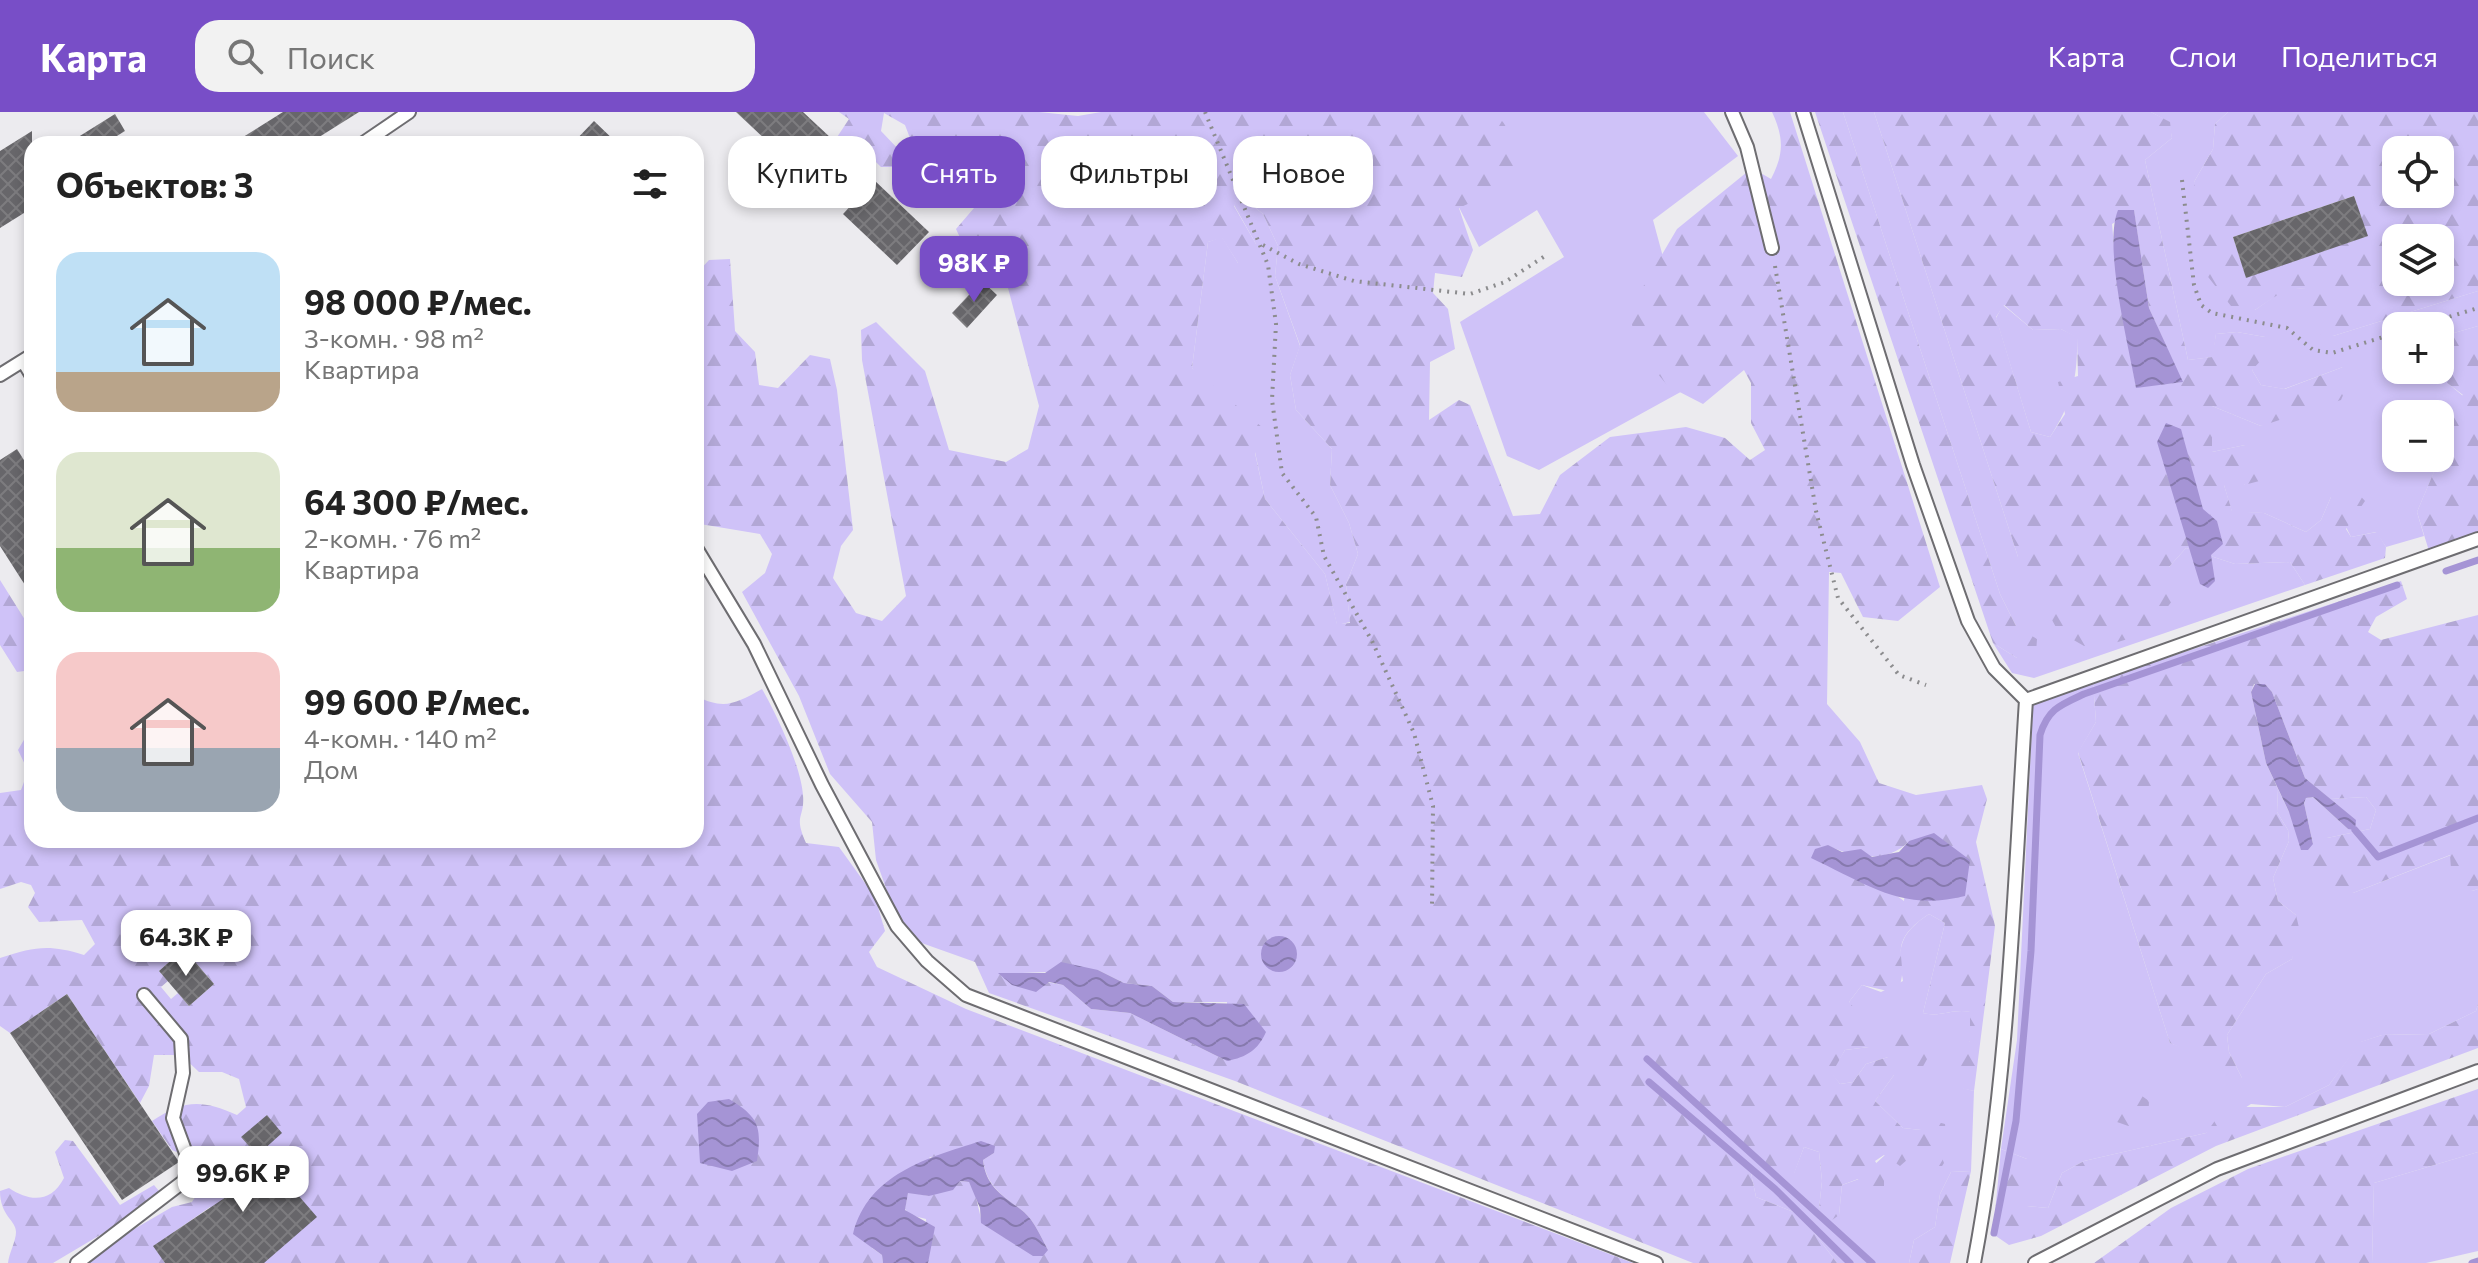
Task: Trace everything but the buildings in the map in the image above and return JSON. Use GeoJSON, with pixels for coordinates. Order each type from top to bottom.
{"type":"FeatureCollection","features":[{"type":"Feature","properties":{"kind":"lane"},"geometry":{"type":"LineString","coordinates":[[374,136],[409,112]]}},
{"type":"Feature","properties":{"kind":"lane"},"geometry":{"type":"LineString","coordinates":[[1732,112],[1747,147],[1772,248]]}},
{"type":"Feature","properties":{"kind":"lane"},"geometry":{"type":"LineString","coordinates":[[1803,112],[1913,465],[1968,621],[1994,668],[2026,700],[1990,1181],[1974,1263]]}},
{"type":"Feature","properties":{"kind":"lane"},"geometry":{"type":"LineString","coordinates":[[0,375],[24,360]]}},
{"type":"Feature","properties":{"kind":"lane"},"geometry":{"type":"LineString","coordinates":[[2026,700],[2478,539]]}},
{"type":"Feature","properties":{"kind":"lane"},"geometry":{"type":"LineString","coordinates":[[704,561],[754,644],[822,785],[897,926],[927,961],[966,995],[1656,1263]]}},
{"type":"Feature","properties":{"kind":"lane"},"geometry":{"type":"LineString","coordinates":[[77,1263],[184,1181],[190,1164],[173,1118],[183,1073],[181,1039],[144,995]]}},
{"type":"Feature","properties":{"kind":"lane"},"geometry":{"type":"LineString","coordinates":[[2035,1263],[2217,1169],[2478,1071]]}},
{"type":"Feature","properties":{"kind":"path"},"geometry":{"type":"LineString","coordinates":[[1205,112],[1268,265],[1276,324],[1272,400],[1282,473],[1316,517],[1324,556],[1372,641],[1414,733],[1433,806],[1432,909]]}},
{"type":"Feature","properties":{"kind":"path"},"geometry":{"type":"LineString","coordinates":[[2182,180],[2194,285],[2201,305],[2212,313],[2287,328],[2313,350],[2332,353],[2382,337]]}},
{"type":"Feature","properties":{"kind":"path"},"geometry":{"type":"LineString","coordinates":[[1261,244],[1299,264],[1354,281],[1406,290],[1470,294],[1505,282],[1545,256]]}},
{"type":"Feature","properties":{"kind":"path"},"geometry":{"type":"LineString","coordinates":[[1772,248],[1816,511],[1838,598],[1899,675],[1926,685]]}},
{"type":"Feature","properties":{"kind":"path"},"geometry":{"type":"LineString","coordinates":[[2454,315],[2478,308]]}},
{"type":"Feature","properties":{"kind":"green space"},"geometry":{"type":"Polygon","coordinates":[[[839,112],[1039,112],[1078,116],[1101,112],[1427,112],[1436,117],[1474,112],[1496,116],[1507,128],[1516,168],[1485,196],[1459,208],[1473,250],[1462,277],[1435,273],[1433,293],[1448,309],[1455,349],[1430,362],[1429,420],[1459,400],[1470,405],[1513,516],[1540,514],[1560,475],[1610,437],[1686,427],[1725,438],[1750,460],[1765,450],[1751,423],[1751,383],[1744,370],[1703,404],[1668,386],[1635,347],[1630,309],[1677,229],[1752,168],[1771,179],[1781,146],[1772,112],[1790,112],[1940,587],[1898,621],[1863,617],[1841,573],[1829,572],[1827,704],[1860,742],[1879,783],[1916,795],[1982,785],[1987,799],[1976,842],[1995,926],[1974,1091],[1955,1087],[1948,1065],[1970,1041],[1970,1012],[1923,1013],[1945,923],[1929,914],[1905,936],[1901,954],[1901,982],[1896,993],[1862,985],[1849,1002],[1879,1037],[1869,1047],[1845,1050],[1832,1073],[1840,1084],[1853,1082],[1866,1064],[1888,1057],[1892,1035],[1907,1029],[1932,1032],[1931,1052],[1921,1070],[1894,1075],[1875,1101],[1903,1128],[1921,1130],[1934,1121],[1945,1124],[1946,1135],[1929,1143],[1938,1148],[1944,1163],[1937,1174],[1919,1173],[1908,1159],[1900,1166],[1884,1155],[1875,1161],[1884,1175],[1884,1193],[1870,1196],[1858,1179],[1842,1185],[1839,1215],[1828,1223],[1818,1218],[1822,1181],[1819,1152],[1804,1147],[1794,1174],[1751,1173],[1756,1197],[1801,1215],[1837,1263],[1693,1263],[1235,1081],[989,993],[975,962],[916,941],[892,905],[876,860],[872,822],[830,774],[799,696],[742,592],[765,573],[772,554],[760,534],[704,525],[704,265],[709,260],[730,259],[735,331],[755,352],[759,385],[778,388],[810,355],[830,359],[837,390],[853,530],[841,546],[833,578],[856,613],[882,621],[906,596],[862,360],[861,330],[876,322],[925,371],[949,450],[1006,462],[1028,449],[1039,406],[1008,288],[988,255],[963,244],[956,229],[974,208],[1025,208],[1025,136],[909,136],[905,125],[884,113],[881,131],[892,143],[892,167],[881,167],[876,162],[876,136],[838,136],[849,119],[839,112]],[[1233,136],[1233,208],[1256,244],[1257,265],[1238,263],[1222,238],[1208,242],[1192,368],[1263,428],[1255,453],[1265,499],[1325,574],[1337,624],[1350,623],[1346,584],[1358,554],[1349,523],[1330,485],[1332,449],[1296,410],[1290,375],[1300,345],[1275,276],[1278,246],[1263,214],[1256,208],[1373,208],[1373,136],[1233,136]],[[1909,841],[1881,856],[1859,856],[1827,845],[1904,901],[1909,841]],[[1098,970],[999,974],[1063,985],[1091,1009],[1130,1013],[1227,1061],[1227,1002],[1173,1002],[1152,986],[1124,983],[1098,970]]]}},
{"type":"Feature","properties":{"kind":"green space"},"geometry":{"type":"Polygon","coordinates":[[[1411,112],[1704,112],[1738,156],[1653,220],[1669,279],[1726,367],[1539,470],[1507,456],[1460,322],[1564,257],[1537,210],[1479,247],[1411,112]]]}},
{"type":"Feature","properties":{"kind":"green space"},"geometry":{"type":"Polygon","coordinates":[[[1815,112],[1843,112],[2000,594],[2016,626],[2037,639],[2036,654],[2017,658],[1993,643],[1815,112]]]}},
{"type":"Feature","properties":{"kind":"green space"},"geometry":{"type":"Polygon","coordinates":[[[1843,112],[1874,112],[2018,557],[2169,567],[2186,548],[2235,564],[2290,562],[2305,585],[2034,678],[2012,673],[1993,643],[2017,658],[2016,626],[2000,594],[1843,112]]]}},
{"type":"Feature","properties":{"kind":"green space"},"geometry":{"type":"Polygon","coordinates":[[[1874,112],[2151,112],[2170,122],[2172,138],[2145,160],[2188,360],[2212,357],[2216,334],[2237,332],[2265,337],[2266,355],[2252,370],[2261,385],[2285,389],[2343,367],[2349,381],[2341,400],[2261,426],[2212,406],[2212,452],[2245,445],[2266,454],[2267,479],[2244,485],[2224,485],[2232,511],[2264,513],[2306,532],[2321,520],[2331,497],[2354,489],[2365,501],[2346,529],[2351,537],[2377,532],[2386,547],[2385,558],[2305,585],[2290,562],[2235,564],[2186,548],[2169,567],[2181,589],[2148,633],[2091,650],[2058,631],[2018,557],[1874,112]],[[2134,211],[2112,224],[2117,279],[2136,387],[2182,382],[2149,308],[2134,211]],[[2004,305],[1996,317],[2031,432],[2050,437],[2065,414],[2058,382],[2078,376],[2077,338],[2061,329],[2033,330],[2004,305]]]}},
{"type":"Feature","properties":{"kind":"green space"},"geometry":{"type":"Polygon","coordinates":[[[2151,112],[2228,112],[2215,124],[2213,149],[2194,182],[2255,310],[2285,289],[2306,288],[2333,336],[2382,321],[2382,384],[2449,384],[2463,396],[2454,401],[2382,400],[2382,472],[2434,472],[2417,512],[2424,536],[2386,547],[2376,532],[2351,537],[2331,497],[2321,520],[2306,532],[2264,513],[2232,512],[2224,485],[2245,485],[2245,445],[2212,452],[2212,406],[2261,426],[2343,367],[2284,389],[2261,385],[2252,370],[2265,337],[2237,332],[2216,334],[2213,357],[2188,360],[2145,160],[2172,138],[2169,122],[2151,112]]]}},
{"type":"Feature","properties":{"kind":"green space"},"geometry":{"type":"Polygon","coordinates":[[[2228,112],[2478,112],[2478,291],[2410,312],[2382,312],[2382,321],[2333,336],[2313,333],[2303,310],[2305,288],[2285,290],[2255,310],[2231,306],[2205,273],[2194,182],[2213,149],[2215,124],[2228,112]],[[2354,196],[2233,237],[2246,277],[2367,236],[2354,196]]]}},
{"type":"Feature","properties":{"kind":"green space"},"geometry":{"type":"Polygon","coordinates":[[[1236,208],[1256,208],[1263,214],[1278,246],[1275,276],[1300,346],[1290,375],[1296,410],[1332,449],[1330,485],[1349,523],[1358,554],[1346,584],[1350,622],[1337,625],[1325,574],[1265,499],[1255,452],[1192,368],[1208,242],[1222,237],[1238,263],[1256,244],[1236,208]]]}},
{"type":"Feature","properties":{"kind":"green space"},"geometry":{"type":"Polygon","coordinates":[[[2478,291],[2478,326],[2454,333],[2454,312],[2410,312],[2478,291]]]}},
{"type":"Feature","properties":{"kind":"green space"},"geometry":{"type":"Polygon","coordinates":[[[2003,305],[2033,330],[2061,329],[2077,337],[2072,389],[2064,413],[2050,437],[2031,432],[1996,318],[2003,305]]]}},
{"type":"Feature","properties":{"kind":"green space"},"geometry":{"type":"Polygon","coordinates":[[[2478,326],[2478,532],[2429,551],[2417,512],[2434,472],[2454,472],[2454,400],[2463,395],[2449,384],[2454,384],[2454,333],[2478,326]]]}},
{"type":"Feature","properties":{"kind":"green space"},"geometry":{"type":"Polygon","coordinates":[[[0,580],[24,618],[24,671],[17,672],[0,645],[0,580]]]}},
{"type":"Feature","properties":{"kind":"green space"},"geometry":{"type":"Polygon","coordinates":[[[2401,581],[2407,599],[2376,617],[2368,632],[2381,640],[2478,615],[2478,889],[2472,891],[2452,883],[2450,855],[2353,893],[2313,884],[2307,859],[2327,838],[2370,829],[2376,810],[2366,797],[2330,799],[2305,778],[2272,692],[2265,684],[2254,684],[2251,692],[2266,763],[2278,789],[2277,812],[2288,830],[2289,841],[2273,878],[2278,901],[2296,915],[2300,932],[2292,959],[2266,974],[2227,1035],[2229,1052],[2242,1078],[2237,1090],[2225,1087],[2210,1062],[2170,1043],[2078,752],[2096,722],[2093,682],[2401,581]]]}},
{"type":"Feature","properties":{"kind":"green space"},"geometry":{"type":"Polygon","coordinates":[[[2093,682],[2096,722],[2078,753],[2170,1043],[2208,1057],[2218,1070],[2242,1078],[2229,1052],[2227,1035],[2266,974],[2292,959],[2296,915],[2278,901],[2273,878],[2289,841],[2288,830],[2277,812],[2278,789],[2289,812],[2313,844],[2304,803],[2306,798],[2313,797],[2348,829],[2355,820],[2330,799],[2366,797],[2376,810],[2370,829],[2327,838],[2353,893],[2451,855],[2472,891],[2478,889],[2478,1004],[2476,1011],[2429,1034],[2382,1035],[2361,1042],[2329,1085],[2285,1107],[2251,1104],[2206,1133],[2084,1161],[2062,1173],[2048,1208],[2027,1206],[2027,1159],[2001,1149],[2017,1040],[2033,705],[2093,682]]]}},
{"type":"Feature","properties":{"kind":"green space"},"geometry":{"type":"Polygon","coordinates":[[[762,689],[781,725],[801,783],[803,803],[800,821],[806,843],[839,847],[875,897],[885,931],[869,952],[877,967],[966,1009],[1633,1263],[928,1263],[926,1219],[910,1215],[905,1209],[908,1192],[929,1196],[959,1181],[969,1182],[982,1223],[1048,1250],[1028,1216],[988,1178],[983,1160],[994,1153],[930,1157],[872,1248],[882,1255],[883,1263],[248,1263],[210,1207],[154,1246],[165,1263],[85,1263],[93,1253],[172,1207],[192,1202],[206,1180],[200,1162],[172,1150],[152,1121],[174,1109],[193,1104],[213,1106],[237,1115],[246,1107],[239,1079],[222,1072],[199,1072],[181,1055],[154,1055],[149,1086],[140,1103],[67,994],[10,1033],[0,1026],[0,958],[42,948],[84,955],[95,944],[82,920],[39,922],[28,907],[35,893],[31,885],[21,882],[0,889],[0,793],[21,790],[24,782],[24,848],[704,848],[704,699],[722,704],[737,701],[762,689]],[[184,949],[159,971],[168,981],[161,987],[171,999],[178,993],[189,1006],[214,984],[184,949]]]}},
{"type":"Feature","properties":{"kind":"green space"},"geometry":{"type":"Polygon","coordinates":[[[24,740],[24,763],[18,750],[24,740]]]}},
{"type":"Feature","properties":{"kind":"green space"},"geometry":{"type":"Polygon","coordinates":[[[1929,914],[1945,923],[1923,1013],[1971,1012],[1970,1041],[1955,1086],[1974,1091],[1971,1171],[1951,1172],[1940,1194],[1935,1227],[1914,1240],[1909,1263],[1837,1263],[1801,1215],[1756,1197],[1751,1173],[1794,1173],[1804,1147],[1819,1152],[1822,1181],[1818,1218],[1839,1215],[1842,1185],[1859,1179],[1885,1155],[1908,1158],[1929,1143],[1921,1130],[1903,1128],[1875,1101],[1894,1075],[1888,1057],[1866,1064],[1853,1082],[1840,1084],[1831,1073],[1845,1050],[1869,1047],[1849,1002],[1862,985],[1881,992],[1903,981],[1900,959],[1902,943],[1911,928],[1929,914]]]}},
{"type":"Feature","properties":{"kind":"green space"},"geometry":{"type":"Polygon","coordinates":[[[2478,1004],[2478,1048],[2216,1146],[2041,1236],[2009,1245],[1993,1234],[2001,1149],[2027,1159],[2027,1206],[2048,1208],[2062,1173],[2084,1161],[2206,1133],[2225,1107],[2285,1107],[2329,1085],[2360,1042],[2382,1035],[2429,1034],[2476,1011],[2478,1004]]]}},
{"type":"Feature","properties":{"kind":"green space"},"geometry":{"type":"Polygon","coordinates":[[[2478,1089],[2478,1152],[2374,1183],[2372,1263],[2094,1263],[2171,1208],[2248,1169],[2478,1089]]]}},
{"type":"Feature","properties":{"kind":"green space"},"geometry":{"type":"Polygon","coordinates":[[[2135,1091],[2149,1101],[2148,1126],[2134,1128],[2117,1122],[2117,1098],[2135,1091]]]}},
{"type":"Feature","properties":{"kind":"green space"},"geometry":{"type":"Polygon","coordinates":[[[65,1140],[73,1141],[120,1205],[154,1185],[164,1197],[53,1263],[8,1263],[16,1232],[2,1206],[0,1191],[9,1188],[32,1198],[53,1192],[64,1178],[55,1152],[65,1140]]]}},
{"type":"Feature","properties":{"kind":"green space"},"geometry":{"type":"Polygon","coordinates":[[[2478,1152],[2478,1251],[2426,1263],[2372,1263],[2374,1183],[2478,1152]]]}},
{"type":"Feature","properties":{"kind":"green space"},"geometry":{"type":"Polygon","coordinates":[[[1971,1171],[1950,1263],[1909,1263],[1914,1240],[1935,1227],[1940,1194],[1951,1172],[1971,1171]]]}},
{"type":"Feature","properties":{"kind":"water"},"geometry":{"type":"Polygon","coordinates":[[[2118,210],[2134,210],[2149,308],[2183,382],[2136,388],[2115,272],[2114,227],[2118,210]]]}},
{"type":"Feature","properties":{"kind":"water"},"geometry":{"type":"Polygon","coordinates":[[[2166,423],[2181,429],[2203,509],[2217,521],[2223,544],[2211,555],[2215,581],[2208,588],[2200,584],[2157,442],[2166,423]]]}},
{"type":"Feature","properties":{"kind":"water"},"geometry":{"type":"Polygon","coordinates":[[[2255,684],[2265,684],[2272,692],[2305,778],[2356,820],[2355,830],[2348,829],[2313,797],[2306,798],[2304,803],[2313,844],[2308,850],[2301,850],[2289,812],[2266,763],[2251,692],[2255,684]]]}},
{"type":"Feature","properties":{"kind":"water"},"geometry":{"type":"Polygon","coordinates":[[[1934,833],[1970,860],[1965,896],[1943,900],[1903,898],[1868,886],[1811,858],[1815,849],[1828,845],[1842,852],[1861,849],[1872,857],[1899,852],[1909,841],[1934,833]]]}},
{"type":"Feature","properties":{"kind":"water"},"geometry":{"type":"Polygon","coordinates":[[[1279,936],[1292,941],[1297,954],[1292,967],[1279,972],[1266,967],[1261,954],[1266,941],[1279,936]]]}},
{"type":"Feature","properties":{"kind":"water"},"geometry":{"type":"Polygon","coordinates":[[[1061,962],[1098,970],[1124,983],[1152,986],[1173,1002],[1244,1004],[1266,1032],[1251,1052],[1227,1061],[1130,1013],[1091,1009],[1063,985],[1049,982],[1036,992],[1012,985],[998,973],[1045,973],[1061,962]]]}},
{"type":"Feature","properties":{"kind":"water"},"geometry":{"type":"Polygon","coordinates":[[[729,1099],[752,1118],[759,1140],[757,1161],[732,1171],[700,1163],[697,1114],[708,1102],[729,1099]]]}},
{"type":"Feature","properties":{"kind":"water"},"geometry":{"type":"Polygon","coordinates":[[[981,1141],[995,1146],[994,1153],[983,1160],[988,1178],[1031,1220],[1048,1250],[1043,1256],[1033,1256],[981,1223],[980,1208],[969,1182],[960,1181],[953,1190],[929,1196],[908,1193],[905,1210],[935,1227],[928,1263],[883,1263],[882,1255],[853,1234],[861,1213],[872,1197],[902,1171],[940,1154],[981,1141]]]}},
{"type":"Feature","properties":{"kind":"waterway"},"geometry":{"type":"LineString","coordinates":[[2446,571],[2478,560]]}},
{"type":"Feature","properties":{"kind":"waterway"},"geometry":{"type":"LineString","coordinates":[[1994,1233],[2016,1121],[2031,951],[2040,735],[2047,719],[2062,705],[2084,694],[2397,585]]}},
{"type":"Feature","properties":{"kind":"waterway"},"geometry":{"type":"LineString","coordinates":[[2355,830],[2378,857],[2478,818]]}},
{"type":"Feature","properties":{"kind":"waterway"},"geometry":{"type":"LineString","coordinates":[[1647,1059],[1872,1263]]}},
{"type":"Feature","properties":{"kind":"waterway"},"geometry":{"type":"LineString","coordinates":[[1649,1082],[1775,1189],[1850,1263]]}},
{"type":"Feature","properties":{"kind":"waterway"},"geometry":{"type":"LineString","coordinates":[[2472,1263],[2478,1261]]}}]}
